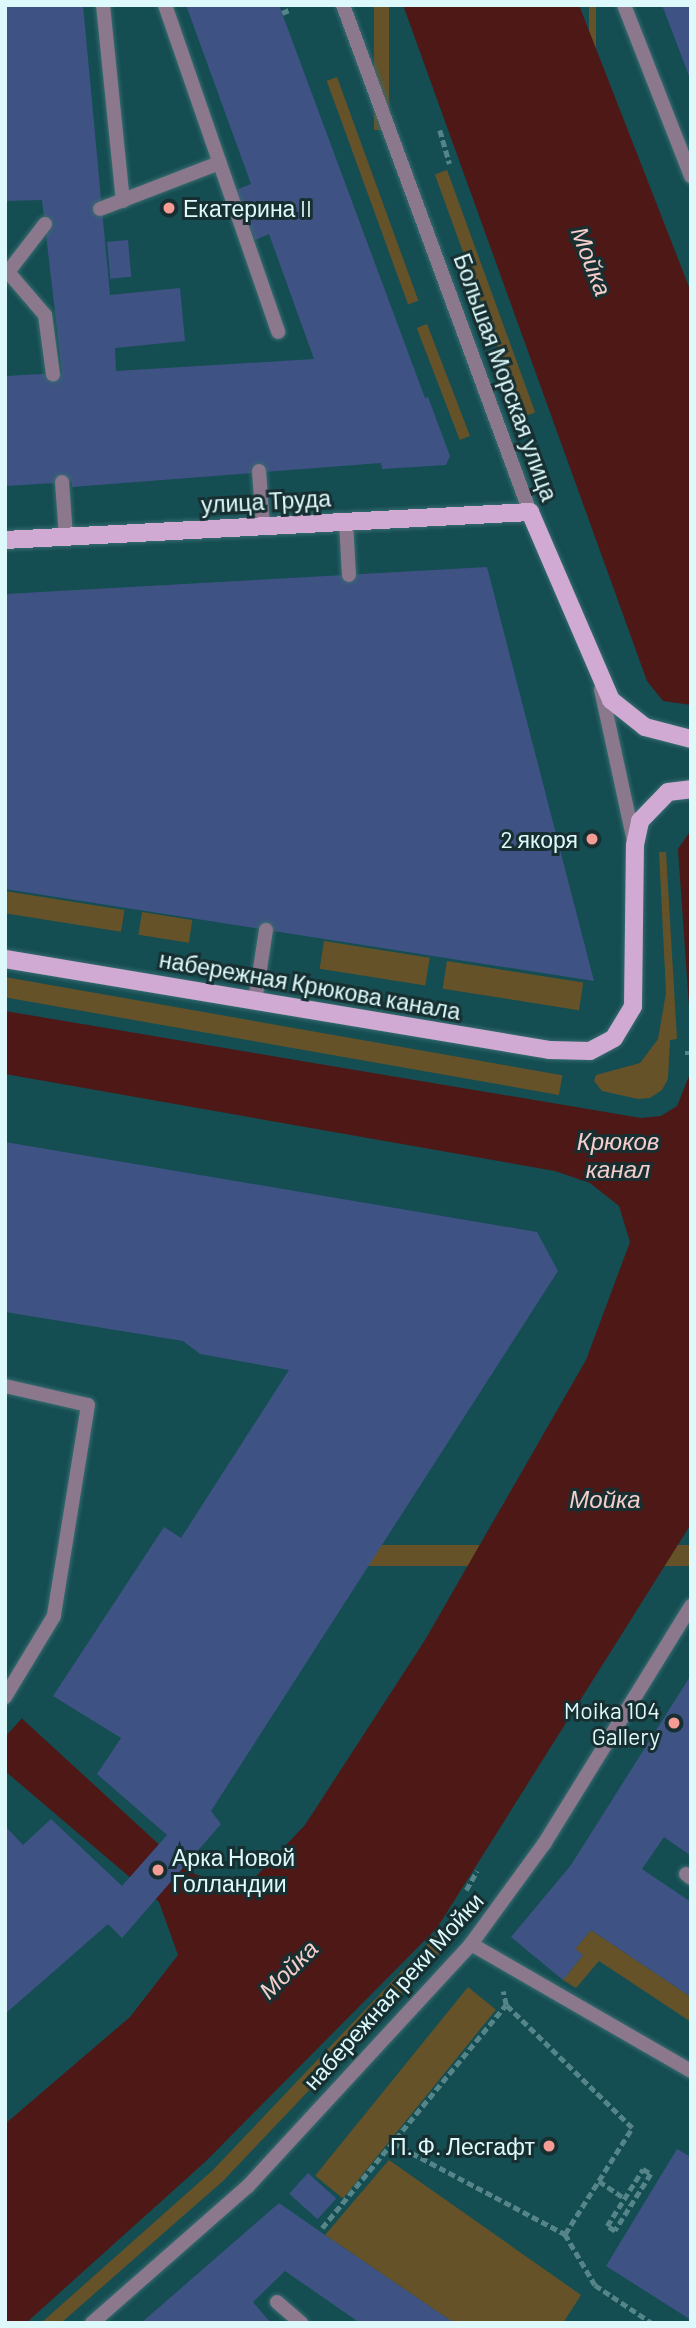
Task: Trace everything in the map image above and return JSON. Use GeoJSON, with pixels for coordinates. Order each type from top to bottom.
{"type":"FeatureCollection","features":[{"type":"Feature","properties":{"kind":"main road","name":"улица Труда"},"geometry":{"type":"LineString","coordinates":[[5,540],[530,512]]}},
{"type":"Feature","properties":{"kind":"main road","name":"Большая Морская улица"},"geometry":{"type":"LineString","coordinates":[[530,512],[599,681],[625,714],[665,736],[691,739]]}},
{"type":"Feature","properties":{"kind":"main road"},"geometry":{"type":"LineString","coordinates":[[635,845],[639,821],[652,804],[668,792],[691,789]]}},
{"type":"Feature","properties":{"kind":"main road","name":"набережная Крюкова канала"},"geometry":{"type":"LineString","coordinates":[[5,959],[578,1053],[606,1043],[626,1023],[634,997],[635,845]]}},
{"type":"Feature","properties":{"kind":"street"},"geometry":{"type":"LineString","coordinates":[[103,5],[122,201]]}},
{"type":"Feature","properties":{"kind":"street"},"geometry":{"type":"LineString","coordinates":[[165,5],[278,332]]}},
{"type":"Feature","properties":{"kind":"street","name":"Большая Морская улица"},"geometry":{"type":"LineString","coordinates":[[343,5],[530,512]]}},
{"type":"Feature","properties":{"kind":"street"},"geometry":{"type":"LineString","coordinates":[[624,5],[691,176]]}},
{"type":"Feature","properties":{"kind":"street"},"geometry":{"type":"LineString","coordinates":[[100,209],[219,163]]}},
{"type":"Feature","properties":{"kind":"street"},"geometry":{"type":"LineString","coordinates":[[45,224],[7,272],[45,315],[53,374]]}},
{"type":"Feature","properties":{"kind":"street"},"geometry":{"type":"LineString","coordinates":[[260,471],[262,526]]}},
{"type":"Feature","properties":{"kind":"street"},"geometry":{"type":"LineString","coordinates":[[62,482],[66,537]]}},
{"type":"Feature","properties":{"kind":"street"},"geometry":{"type":"LineString","coordinates":[[346,522],[349,575]]}},
{"type":"Feature","properties":{"kind":"street"},"geometry":{"type":"LineString","coordinates":[[599,681],[635,845]]}},
{"type":"Feature","properties":{"kind":"street"},"geometry":{"type":"LineString","coordinates":[[255,1001],[266,930]]}},
{"type":"Feature","properties":{"kind":"street"},"geometry":{"type":"LineString","coordinates":[[5,1386],[88,1405],[54,1616],[7,1695]]}},
{"type":"Feature","properties":{"kind":"street","name":"набережная реки Мойки"},"geometry":{"type":"LineString","coordinates":[[92,2323],[248,2186],[471,1944],[544,1844],[691,1606]]}},
{"type":"Feature","properties":{"kind":"street"},"geometry":{"type":"LineString","coordinates":[[471,1944],[510,1969],[691,2071]]}},
{"type":"Feature","properties":{"kind":"street"},"geometry":{"type":"LineString","coordinates":[[277,2302],[301,2323]]}},
{"type":"Feature","properties":{"kind":"path"},"geometry":{"type":"LineString","coordinates":[[282,13],[289,10]]}},
{"type":"Feature","properties":{"kind":"path"},"geometry":{"type":"LineString","coordinates":[[440,130],[450,163]]}},
{"type":"Feature","properties":{"kind":"path"},"geometry":{"type":"LineString","coordinates":[[466,1890],[477,1871]]}},
{"type":"Feature","properties":{"kind":"path"},"geometry":{"type":"LineString","coordinates":[[510,1969],[502,1979],[506,2005],[632,2128],[565,2234]]}},
{"type":"Feature","properties":{"kind":"path"},"geometry":{"type":"LineString","coordinates":[[323,2228],[506,2005]]}},
{"type":"Feature","properties":{"kind":"path"},"geometry":{"type":"LineString","coordinates":[[393,2143],[565,2234],[594,2285],[652,2323]]}},
{"type":"Feature","properties":{"kind":"path"},"geometry":{"type":"LineString","coordinates":[[643,2169],[651,2174],[615,2231],[607,2226],[625,2198],[643,2169]]}},
{"type":"Feature","properties":{"kind":"path"},"geometry":{"type":"LineString","coordinates":[[599,2181],[625,2198]]}},
{"type":"Feature","properties":{"kind":"path"},"geometry":{"type":"LineString","coordinates":[[632,2204],[640,2209]]}},
{"type":"Feature","properties":{"kind":"shaded area"},"geometry":{"type":"Polygon","coordinates":[[[374,5],[389,5],[389,130],[374,130],[374,5]]]}},
{"type":"Feature","properties":{"kind":"shaded area"},"geometry":{"type":"Polygon","coordinates":[[[589,5],[596,5],[596,284],[589,284],[589,5]]]}},
{"type":"Feature","properties":{"kind":"shaded area"},"geometry":{"type":"Polygon","coordinates":[[[337,77],[418,301],[408,304],[327,81],[337,77]]]}},
{"type":"Feature","properties":{"kind":"shaded area"},"geometry":{"type":"Polygon","coordinates":[[[447,170],[535,412],[523,417],[435,174],[447,170]]]}},
{"type":"Feature","properties":{"kind":"shaded area"},"geometry":{"type":"Polygon","coordinates":[[[427,324],[470,436],[460,440],[417,328],[427,324]]]}},
{"type":"Feature","properties":{"kind":"shaded area"},"geometry":{"type":"Polygon","coordinates":[[[659,852],[666,852],[677,1039],[670,1040],[668,1079],[662,1090],[650,1098],[638,1099],[602,1091],[594,1081],[596,1075],[640,1063],[658,1039],[666,993],[659,852]]]}},
{"type":"Feature","properties":{"kind":"shaded area"},"geometry":{"type":"Polygon","coordinates":[[[5,891],[125,910],[121,932],[5,913],[5,891]]]}},
{"type":"Feature","properties":{"kind":"shaded area"},"geometry":{"type":"Polygon","coordinates":[[[142,912],[192,920],[189,943],[138,935],[142,912]]]}},
{"type":"Feature","properties":{"kind":"shaded area"},"geometry":{"type":"Polygon","coordinates":[[[324,941],[430,958],[425,985],[320,969],[324,941]]]}},
{"type":"Feature","properties":{"kind":"shaded area"},"geometry":{"type":"Polygon","coordinates":[[[447,961],[583,983],[579,1010],[443,989],[447,961]]]}},
{"type":"Feature","properties":{"kind":"shaded area"},"geometry":{"type":"Polygon","coordinates":[[[5,977],[562,1075],[559,1095],[5,997],[5,977]]]}},
{"type":"Feature","properties":{"kind":"shaded area"},"geometry":{"type":"Polygon","coordinates":[[[311,1545],[691,1545],[691,1566],[311,1566],[311,1545]]]}},
{"type":"Feature","properties":{"kind":"shaded area"},"geometry":{"type":"Polygon","coordinates":[[[471,1913],[451,1941],[223,2181],[61,2323],[41,2323],[213,2170],[455,1915],[471,1913]]]}},
{"type":"Feature","properties":{"kind":"shaded area"},"geometry":{"type":"Polygon","coordinates":[[[591,1930],[691,1997],[691,2022],[599,1961],[576,1988],[563,1980],[583,1955],[575,1949],[591,1930]]]}},
{"type":"Feature","properties":{"kind":"shaded area"},"geometry":{"type":"Polygon","coordinates":[[[468,1987],[496,2010],[343,2199],[315,2176],[468,1987]]]}},
{"type":"Feature","properties":{"kind":"shaded area"},"geometry":{"type":"Polygon","coordinates":[[[389,2160],[581,2295],[563,2323],[454,2323],[325,2235],[389,2160]]]}},
{"type":"Feature","properties":{"kind":"water","name":"Мойка"},"geometry":{"type":"Polygon","coordinates":[[[403,5],[579,5],[691,292],[691,705],[663,701],[647,681],[403,5]]]}},
{"type":"Feature","properties":{"kind":"water"},"geometry":{"type":"Polygon","coordinates":[[[691,830],[691,1035],[678,849],[691,830]]]}},
{"type":"Feature","properties":{"kind":"water","name":"Мойка"},"geometry":{"type":"Polygon","coordinates":[[[5,1011],[641,1118],[661,1116],[677,1106],[691,1071],[691,1524],[437,1928],[205,2162],[26,2323],[5,2323],[5,2124],[130,2017],[178,1955],[159,1902],[5,1771],[5,1703],[189,1872],[243,1890],[305,1825],[425,1640],[586,1360],[630,1242],[619,1206],[590,1183],[555,1171],[5,1074],[5,1011]]]}},
{"type":"Feature","properties":{"kind":"pier"},"geometry":{"type":"Polygon","coordinates":[[[5,1700],[24,1716],[5,1737],[5,1700]]]}},
{"type":"Feature","properties":{"kind":"building"},"geometry":{"type":"Polygon","coordinates":[[[5,5],[83,5],[110,295],[180,288],[185,341],[115,348],[116,371],[314,359],[269,234],[255,240],[236,190],[251,184],[186,5],[279,5],[425,398],[428,397],[450,456],[446,465],[382,469],[381,463],[72,487],[72,482],[5,486],[5,376],[62,373],[42,200],[5,201],[5,5]]]}},
{"type":"Feature","properties":{"kind":"building"},"geometry":{"type":"Polygon","coordinates":[[[662,5],[691,5],[691,81],[662,5]]]}},
{"type":"Feature","properties":{"kind":"building"},"geometry":{"type":"Polygon","coordinates":[[[128,240],[131,277],[110,279],[107,242],[128,240]]]}},
{"type":"Feature","properties":{"kind":"building"},"geometry":{"type":"Polygon","coordinates":[[[487,567],[594,981],[5,889],[5,594],[487,567]]]}},
{"type":"Feature","properties":{"kind":"building"},"geometry":{"type":"Polygon","coordinates":[[[5,1142],[537,1232],[558,1271],[211,1811],[221,1824],[122,1938],[108,1924],[5,2014],[5,1826],[23,1845],[51,1819],[122,1886],[167,1835],[97,1774],[121,1738],[53,1696],[164,1527],[181,1538],[289,1370],[200,1354],[183,1341],[5,1312],[5,1142]]]}},
{"type":"Feature","properties":{"kind":"building"},"geometry":{"type":"Polygon","coordinates":[[[691,1675],[691,1856],[664,1837],[642,1869],[691,1902],[691,1997],[591,1930],[575,1949],[583,1955],[563,1980],[511,1937],[571,1865],[691,1675]]]}},
{"type":"Feature","properties":{"kind":"building"},"geometry":{"type":"Polygon","coordinates":[[[677,2149],[691,2157],[691,2320],[606,2266],[677,2149]]]}},
{"type":"Feature","properties":{"kind":"building"},"geometry":{"type":"Polygon","coordinates":[[[308,2173],[336,2198],[318,2219],[289,2194],[308,2173]]]}},
{"type":"Feature","properties":{"kind":"building"},"geometry":{"type":"Polygon","coordinates":[[[279,2203],[454,2323],[360,2323],[285,2271],[253,2302],[271,2323],[141,2323],[279,2203]]]}},
{"type":"Feature","properties":{"kind":"place","name":"Екатерина II"},"geometry":{"type":"Point","coordinates":[169,208]}},
{"type":"Feature","properties":{"kind":"place","name":"2 якоря"},"geometry":{"type":"Point","coordinates":[592,839]}},
{"type":"Feature","properties":{"kind":"place","name":"Moika 104 Gallery"},"geometry":{"type":"Point","coordinates":[674,1723]}},
{"type":"Feature","properties":{"kind":"place","name":"Арка Новой Голландии"},"geometry":{"type":"Point","coordinates":[158,1870]}},
{"type":"Feature","properties":{"kind":"place","name":"П. Ф. Лесгафт"},"geometry":{"type":"Point","coordinates":[549,2146]}},
{"type":"Feature","properties":{"kind":"water label","name":"Крюков канал"},"geometry":{"type":"Point","coordinates":[618,1155]}}]}
